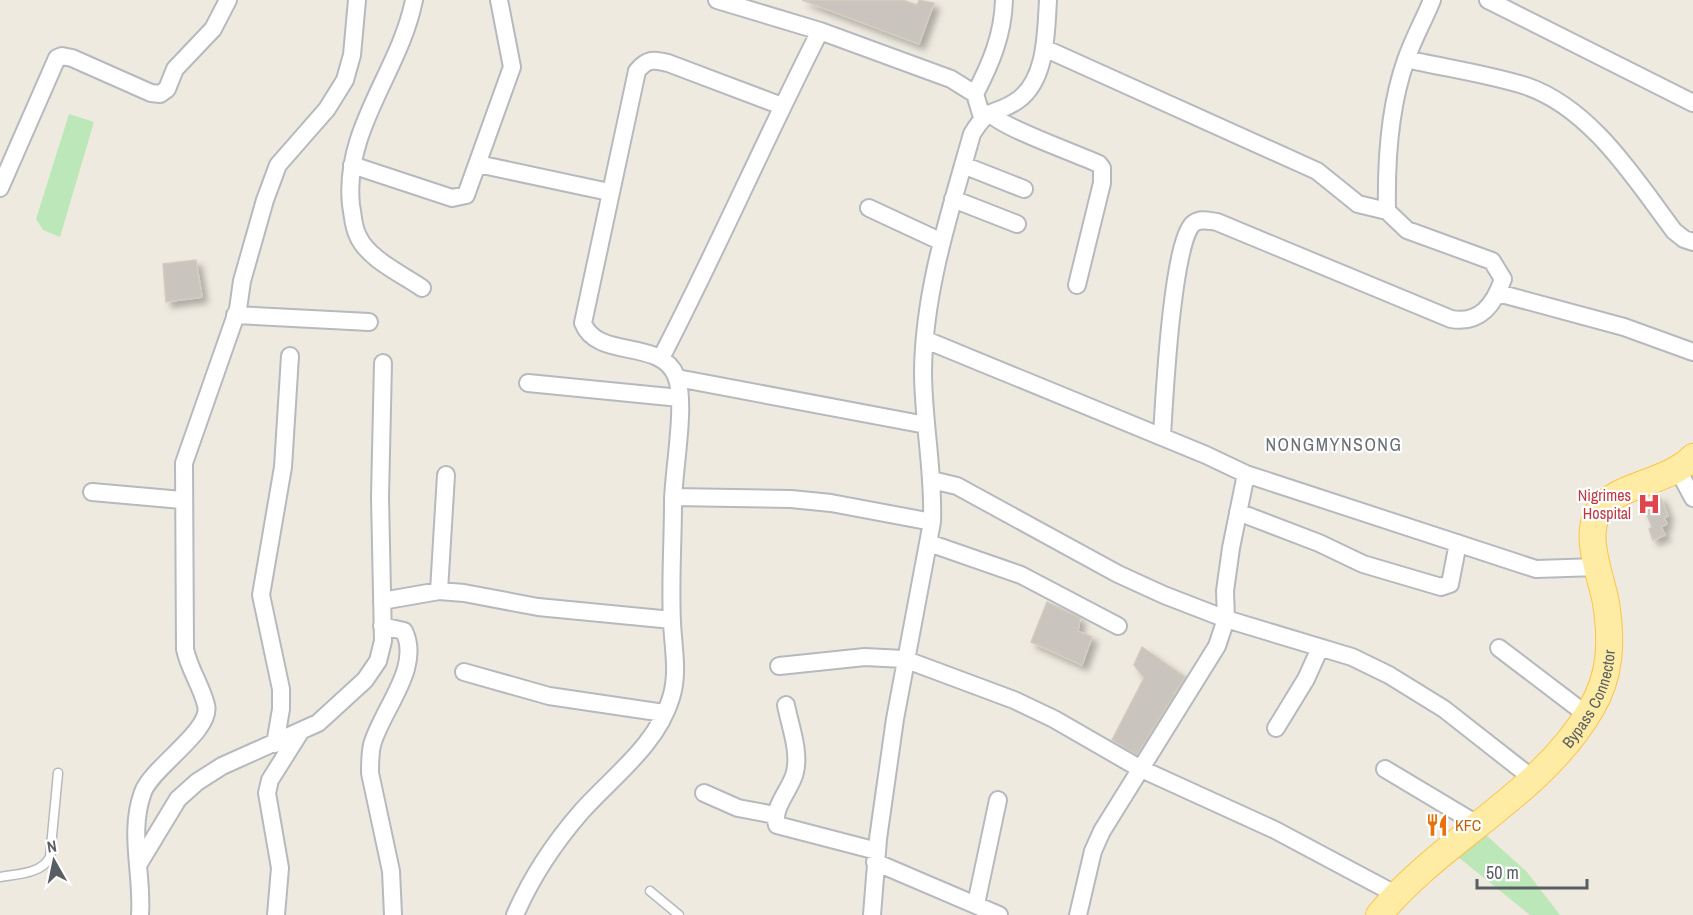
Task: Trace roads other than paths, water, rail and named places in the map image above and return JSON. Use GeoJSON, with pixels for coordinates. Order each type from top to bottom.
{"type":"FeatureCollection","features":[{"type":"Feature","properties":{"kind":"main road","name":"Bypass Connector"},"geometry":{"type":"LineString","coordinates":[[1379,915],[1477,824],[1532,778],[1565,744],[1587,715],[1604,681],[1610,651],[1606,603],[1593,530],[1599,510],[1621,492],[1686,463]]}},
{"type":"Feature","properties":{"kind":"street"},"geometry":{"type":"LineString","coordinates":[[0,189],[57,58],[62,56],[72,58],[151,93],[160,94],[167,89],[175,69],[213,29],[228,0]]}},
{"type":"Feature","properties":{"kind":"street"},"geometry":{"type":"LineString","coordinates":[[140,915],[142,893],[135,843],[143,791],[152,777],[202,724],[207,714],[207,705],[189,668],[185,649],[186,558],[182,500],[184,463],[235,315],[249,252],[278,165],[327,110],[345,80],[352,55],[357,0]]}},
{"type":"Feature","properties":{"kind":"street"},"geometry":{"type":"LineString","coordinates":[[414,0],[408,20],[360,133],[351,165],[350,194],[358,237],[370,252],[422,288]]}},
{"type":"Feature","properties":{"kind":"street"},"geometry":{"type":"LineString","coordinates":[[351,165],[452,198],[466,195],[512,67],[498,0]]}},
{"type":"Feature","properties":{"kind":"street"},"geometry":{"type":"LineString","coordinates":[[717,0],[820,31],[951,79],[975,94],[986,115],[1069,150],[1102,168],[1102,183],[1077,285]]}},
{"type":"Feature","properties":{"kind":"street"},"geometry":{"type":"LineString","coordinates":[[975,94],[994,57],[1004,0]]}},
{"type":"Feature","properties":{"kind":"street"},"geometry":{"type":"LineString","coordinates":[[873,915],[876,856],[904,659],[932,522],[932,480],[923,370],[928,311],[942,242],[972,134],[986,115],[1013,103],[1024,94],[1034,78],[1044,48],[1048,0]]}},
{"type":"Feature","properties":{"kind":"street"},"geometry":{"type":"LineString","coordinates":[[1387,212],[1390,140],[1395,96],[1406,59],[1432,0]]}},
{"type":"Feature","properties":{"kind":"street"},"geometry":{"type":"LineString","coordinates":[[1488,0],[1693,103]]}},
{"type":"Feature","properties":{"kind":"street"},"geometry":{"type":"LineString","coordinates":[[661,358],[714,255],[782,106],[820,31]]}},
{"type":"Feature","properties":{"kind":"street"},"geometry":{"type":"LineString","coordinates":[[1044,48],[1317,171],[1358,204],[1387,212],[1407,230],[1492,261],[1503,279],[1498,292],[1478,317],[1466,321],[1451,319],[1216,222],[1204,220],[1194,223],[1185,234],[1173,299],[1162,436]]}},
{"type":"Feature","properties":{"kind":"street"},"geometry":{"type":"LineString","coordinates":[[1406,59],[1525,86],[1548,96],[1596,133],[1611,148],[1674,231],[1684,239],[1693,242]]}},
{"type":"Feature","properties":{"kind":"street"},"geometry":{"type":"LineString","coordinates":[[515,915],[538,871],[558,841],[581,812],[620,774],[650,737],[671,701],[676,678],[672,620],[673,497],[680,399],[677,378],[672,368],[661,358],[597,340],[586,332],[583,323],[609,192],[637,72],[644,63],[653,60],[668,63],[782,106]]}},
{"type":"Feature","properties":{"kind":"street"},"geometry":{"type":"LineString","coordinates":[[478,164],[609,192]]}},
{"type":"Feature","properties":{"kind":"street"},"geometry":{"type":"LineString","coordinates":[[963,165],[1024,189]]}},
{"type":"Feature","properties":{"kind":"street"},"geometry":{"type":"LineString","coordinates":[[953,199],[1017,224]]}},
{"type":"Feature","properties":{"kind":"street"},"geometry":{"type":"LineString","coordinates":[[869,208],[942,242]]}},
{"type":"Feature","properties":{"kind":"street"},"geometry":{"type":"LineString","coordinates":[[1498,292],[1624,327],[1693,352]]}},
{"type":"Feature","properties":{"kind":"street"},"geometry":{"type":"LineString","coordinates":[[235,315],[369,322]]}},
{"type":"Feature","properties":{"kind":"street"},"geometry":{"type":"LineString","coordinates":[[926,339],[1162,436],[1246,474],[1536,569],[1598,567]]}},
{"type":"Feature","properties":{"kind":"street"},"geometry":{"type":"LineString","coordinates":[[275,744],[281,709],[280,689],[261,595],[283,467],[290,356]]}},
{"type":"Feature","properties":{"kind":"street"},"geometry":{"type":"LineString","coordinates":[[138,865],[178,799],[197,782],[222,766],[299,734],[318,723],[365,680],[378,661],[382,626],[380,498],[383,363]]}},
{"type":"Feature","properties":{"kind":"street"},"geometry":{"type":"LineString","coordinates":[[677,378],[926,425]]}},
{"type":"Feature","properties":{"kind":"street"},"geometry":{"type":"LineString","coordinates":[[528,383],[680,399]]}},
{"type":"Feature","properties":{"kind":"street"},"geometry":{"type":"LineString","coordinates":[[1686,463],[1693,498]]}},
{"type":"Feature","properties":{"kind":"street"},"geometry":{"type":"LineString","coordinates":[[1078,915],[1093,851],[1102,831],[1216,646],[1226,619],[1225,591],[1246,474]]}},
{"type":"Feature","properties":{"kind":"street"},"geometry":{"type":"LineString","coordinates":[[439,591],[446,475]]}},
{"type":"Feature","properties":{"kind":"street"},"geometry":{"type":"LineString","coordinates":[[932,480],[957,486],[1118,574],[1226,619],[1352,657],[1389,675],[1444,709],[1532,778]]}},
{"type":"Feature","properties":{"kind":"street"},"geometry":{"type":"LineString","coordinates":[[92,492],[182,500]]}},
{"type":"Feature","properties":{"kind":"street"},"geometry":{"type":"LineString","coordinates":[[673,497],[760,497],[801,500],[932,522]]}},
{"type":"Feature","properties":{"kind":"street"},"geometry":{"type":"LineString","coordinates":[[1238,512],[1319,543],[1363,564],[1441,587],[1450,584],[1458,543]]}},
{"type":"Feature","properties":{"kind":"street"},"geometry":{"type":"LineString","coordinates":[[929,543],[1021,575],[1118,626]]}},
{"type":"Feature","properties":{"kind":"street"},"geometry":{"type":"LineString","coordinates":[[382,601],[439,591],[464,593],[538,607],[672,620]]}},
{"type":"Feature","properties":{"kind":"street"},"geometry":{"type":"LineString","coordinates":[[382,626],[404,631],[410,642],[403,675],[373,742],[370,757],[370,773],[391,871],[393,915]]}},
{"type":"Feature","properties":{"kind":"street"},"geometry":{"type":"LineString","coordinates":[[1276,728],[1306,679],[1320,648]]}},
{"type":"Feature","properties":{"kind":"street"},"geometry":{"type":"LineString","coordinates":[[1499,648],[1587,715]]}},
{"type":"Feature","properties":{"kind":"street"},"geometry":{"type":"LineString","coordinates":[[779,666],[865,657],[904,659],[1024,704],[1054,718],[1139,768],[1275,830],[1398,895]]}},
{"type":"Feature","properties":{"kind":"street"},"geometry":{"type":"LineString","coordinates":[[464,672],[549,696],[664,713]]}},
{"type":"Feature","properties":{"kind":"street"},"geometry":{"type":"LineString","coordinates":[[786,705],[797,759],[795,774],[775,815],[777,825],[876,856],[999,915]]}},
{"type":"Feature","properties":{"kind":"street"},"geometry":{"type":"LineString","coordinates":[[276,915],[280,868],[267,793],[270,780],[299,734]]}},
{"type":"Feature","properties":{"kind":"street"},"geometry":{"type":"LineString","coordinates":[[1385,769],[1477,824]]}},
{"type":"Feature","properties":{"kind":"street"},"geometry":{"type":"LineString","coordinates":[[704,793],[738,808],[775,815]]}},
{"type":"Feature","properties":{"kind":"street"},"geometry":{"type":"LineString","coordinates":[[976,904],[998,800]]}},
{"type":"Feature","properties":{"kind":"lane"},"geometry":{"type":"LineString","coordinates":[[0,877],[39,869],[50,857],[58,773]]}},
{"type":"Feature","properties":{"kind":"lane"},"geometry":{"type":"LineString","coordinates":[[650,891],[680,915]]}},
{"type":"Feature","properties":{"kind":"place","name":"Nigrimes Hospital"},"geometry":{"type":"Point","coordinates":[1649,504]}},
{"type":"Feature","properties":{"kind":"place","name":"KFC"},"geometry":{"type":"Point","coordinates":[1437,825]}},
{"type":"Feature","properties":{"kind":"district","name":"NONGMYNSONG"},"geometry":{"type":"Point","coordinates":[1334,445]}}]}
